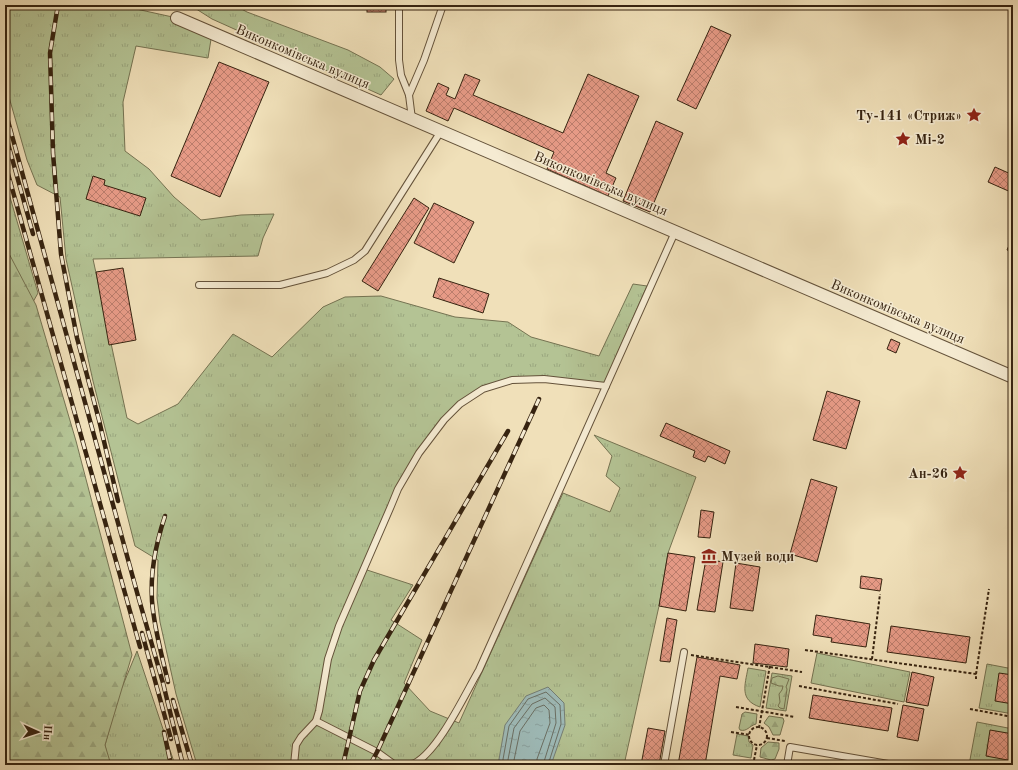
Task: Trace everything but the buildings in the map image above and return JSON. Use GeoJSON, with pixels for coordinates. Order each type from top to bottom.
{"type":"FeatureCollection","features":[{"type":"Feature","properties":{"kind":"street","name":"Виконкомівська вулиця"},"geometry":{"type":"LineString","coordinates":[[177,18],[1013,377]]}},
{"type":"Feature","properties":{"kind":"lane"},"geometry":{"type":"LineString","coordinates":[[399,5],[399,60],[401,75],[409,95],[412,119]]}},
{"type":"Feature","properties":{"kind":"lane"},"geometry":{"type":"LineString","coordinates":[[409,95],[424,60],[443,5]]}},
{"type":"Feature","properties":{"kind":"lane"},"geometry":{"type":"LineString","coordinates":[[199,285],[280,285],[327,273],[354,260],[365,251],[441,131]]}},
{"type":"Feature","properties":{"kind":"lane"},"geometry":{"type":"LineString","coordinates":[[406,765],[415,762],[425,754],[443,734],[479,670],[675,232]]}},
{"type":"Feature","properties":{"kind":"lane"},"geometry":{"type":"LineString","coordinates":[[294,765],[296,745],[316,721],[328,659],[339,626],[398,489],[419,453],[444,420],[460,404],[483,389],[512,380],[544,379],[606,386]]}},
{"type":"Feature","properties":{"kind":"lane"},"geometry":{"type":"LineString","coordinates":[[664,765],[684,653]]}},
{"type":"Feature","properties":{"kind":"lane"},"geometry":{"type":"LineString","coordinates":[[316,721],[377,752],[395,765]]}},
{"type":"Feature","properties":{"kind":"lane"},"geometry":{"type":"LineString","coordinates":[[787,765],[790,747],[894,765]]}},
{"type":"Feature","properties":{"kind":"path"},"geometry":{"type":"LineString","coordinates":[[976,679],[989,589]]}},
{"type":"Feature","properties":{"kind":"path"},"geometry":{"type":"LineString","coordinates":[[872,659],[880,594]]}},
{"type":"Feature","properties":{"kind":"path"},"geometry":{"type":"LineString","coordinates":[[805,650],[976,674]]}},
{"type":"Feature","properties":{"kind":"path"},"geometry":{"type":"LineString","coordinates":[[684,653],[802,672]]}},
{"type":"Feature","properties":{"kind":"path"},"geometry":{"type":"LineString","coordinates":[[760,728],[769,666]]}},
{"type":"Feature","properties":{"kind":"path"},"geometry":{"type":"LineString","coordinates":[[799,686],[898,704]]}},
{"type":"Feature","properties":{"kind":"path"},"geometry":{"type":"LineString","coordinates":[[736,707],[795,717]]}},
{"type":"Feature","properties":{"kind":"path"},"geometry":{"type":"LineString","coordinates":[[970,709],[1013,717]]}},
{"type":"Feature","properties":{"kind":"path"},"geometry":{"type":"LineString","coordinates":[[757,745],[751,741],[750,735],[754,729],[760,728],[764,730],[767,738]]}},
{"type":"Feature","properties":{"kind":"path"},"geometry":{"type":"LineString","coordinates":[[731,732],[750,735]]}},
{"type":"Feature","properties":{"kind":"path"},"geometry":{"type":"LineString","coordinates":[[767,738],[791,742]]}},
{"type":"Feature","properties":{"kind":"path"},"geometry":{"type":"LineString","coordinates":[[757,745],[763,743],[767,738]]}},
{"type":"Feature","properties":{"kind":"path"},"geometry":{"type":"LineString","coordinates":[[754,760],[757,745]]}},
{"type":"Feature","properties":{"kind":"green space"},"geometry":{"type":"Polygon","coordinates":[[[5,5],[118,5],[177,18],[212,33],[208,58],[136,46],[123,102],[125,151],[149,169],[174,197],[201,220],[241,215],[274,214],[263,238],[258,256],[93,259],[127,418],[138,424],[178,404],[233,334],[272,357],[323,307],[345,297],[381,296],[455,317],[508,322],[531,337],[599,356],[633,284],[647,286],[617,354],[606,386],[544,379],[491,386],[465,401],[431,437],[404,478],[364,569],[413,585],[391,620],[422,640],[404,683],[430,711],[459,723],[563,493],[610,512],[620,488],[606,476],[612,456],[594,435],[696,477],[668,553],[659,606],[624,765],[197,765],[176,694],[160,622],[157,598],[158,560],[135,546],[93,381],[66,259],[60,197],[37,185],[27,160],[5,83],[5,5]]]}},
{"type":"Feature","properties":{"kind":"green space"},"geometry":{"type":"Polygon","coordinates":[[[190,5],[234,5],[247,12],[348,50],[380,67],[394,79],[381,95],[212,19],[190,5]]]}},
{"type":"Feature","properties":{"kind":"green space"},"geometry":{"type":"Polygon","coordinates":[[[5,180],[38,293],[5,352],[5,180]]]}},
{"type":"Feature","properties":{"kind":"green space"},"geometry":{"type":"Polygon","coordinates":[[[5,246],[36,305],[76,441],[132,655],[105,745],[111,765],[5,765],[5,246]]]}},
{"type":"Feature","properties":{"kind":"green space"},"geometry":{"type":"Polygon","coordinates":[[[137,651],[175,765],[109,765],[105,745],[118,697],[137,651]]]}},
{"type":"Feature","properties":{"kind":"green space"},"geometry":{"type":"Polygon","coordinates":[[[817,653],[910,672],[904,702],[811,683],[817,653]]]}},
{"type":"Feature","properties":{"kind":"green space"},"geometry":{"type":"Polygon","coordinates":[[[987,664],[1013,669],[1013,714],[979,708],[987,664]]]}},
{"type":"Feature","properties":{"kind":"green space"},"geometry":{"type":"Polygon","coordinates":[[[748,668],[766,671],[760,707],[753,704],[746,696],[745,686],[748,668]]]}},
{"type":"Feature","properties":{"kind":"green space"},"geometry":{"type":"Polygon","coordinates":[[[772,673],[792,676],[786,711],[766,708],[772,673]]]}},
{"type":"Feature","properties":{"kind":"green space"},"geometry":{"type":"Polygon","coordinates":[[[778,676],[789,679],[786,687],[784,709],[778,706],[780,702],[779,694],[783,686],[771,683],[772,678],[778,676]]]}},
{"type":"Feature","properties":{"kind":"green space"},"geometry":{"type":"Polygon","coordinates":[[[745,712],[757,714],[756,724],[746,730],[740,730],[739,728],[742,714],[745,712]]]}},
{"type":"Feature","properties":{"kind":"green space"},"geometry":{"type":"Polygon","coordinates":[[[769,716],[783,718],[784,721],[780,735],[773,735],[769,727],[764,723],[769,716]]]}},
{"type":"Feature","properties":{"kind":"green space"},"geometry":{"type":"Polygon","coordinates":[[[977,722],[1013,729],[1013,765],[969,765],[977,722]]]}},
{"type":"Feature","properties":{"kind":"green space"},"geometry":{"type":"Polygon","coordinates":[[[737,734],[748,736],[749,742],[753,745],[751,758],[733,755],[737,734]]]}},
{"type":"Feature","properties":{"kind":"green space"},"geometry":{"type":"Polygon","coordinates":[[[768,742],[779,743],[779,749],[775,759],[771,760],[760,757],[761,748],[768,742]]]}},
{"type":"Feature","properties":{"kind":"water"},"geometry":{"type":"Polygon","coordinates":[[[548,687],[564,703],[565,725],[551,765],[498,765],[505,725],[526,696],[548,687]]]}},
{"type":"Feature","properties":{"kind":"railway"},"geometry":{"type":"LineString","coordinates":[[58,5],[50,53],[53,153],[61,254],[77,338],[99,420],[118,501]]}},
{"type":"Feature","properties":{"kind":"railway"},"geometry":{"type":"LineString","coordinates":[[5,110],[163,683],[183,765]]}},
{"type":"Feature","properties":{"kind":"railway"},"geometry":{"type":"LineString","coordinates":[[5,133],[33,234]]}},
{"type":"Feature","properties":{"kind":"railway"},"geometry":{"type":"LineString","coordinates":[[5,163],[140,647]]}},
{"type":"Feature","properties":{"kind":"railway"},"geometry":{"type":"LineString","coordinates":[[370,765],[539,399]]}},
{"type":"Feature","properties":{"kind":"railway"},"geometry":{"type":"LineString","coordinates":[[343,765],[360,691],[374,660],[508,431]]}},
{"type":"Feature","properties":{"kind":"railway"},"geometry":{"type":"LineString","coordinates":[[165,516],[154,558],[152,601],[158,642],[168,682]]}},
{"type":"Feature","properties":{"kind":"railway"},"geometry":{"type":"LineString","coordinates":[[142,633],[171,739]]}},
{"type":"Feature","properties":{"kind":"railway"},"geometry":{"type":"LineString","coordinates":[[173,700],[192,765]]}},
{"type":"Feature","properties":{"kind":"railway"},"geometry":{"type":"LineString","coordinates":[[164,732],[171,765]]}},
{"type":"Feature","properties":{"kind":"place","name":"Ту-141 «Стриж»"},"geometry":{"type":"Point","coordinates":[974,115]}},
{"type":"Feature","properties":{"kind":"place","name":"Мі-2"},"geometry":{"type":"Point","coordinates":[903,139]}},
{"type":"Feature","properties":{"kind":"place","name":"Ан-26"},"geometry":{"type":"Point","coordinates":[960,473]}},
{"type":"Feature","properties":{"kind":"place","name":"Музей води"},"geometry":{"type":"Point","coordinates":[709,556]}}]}
